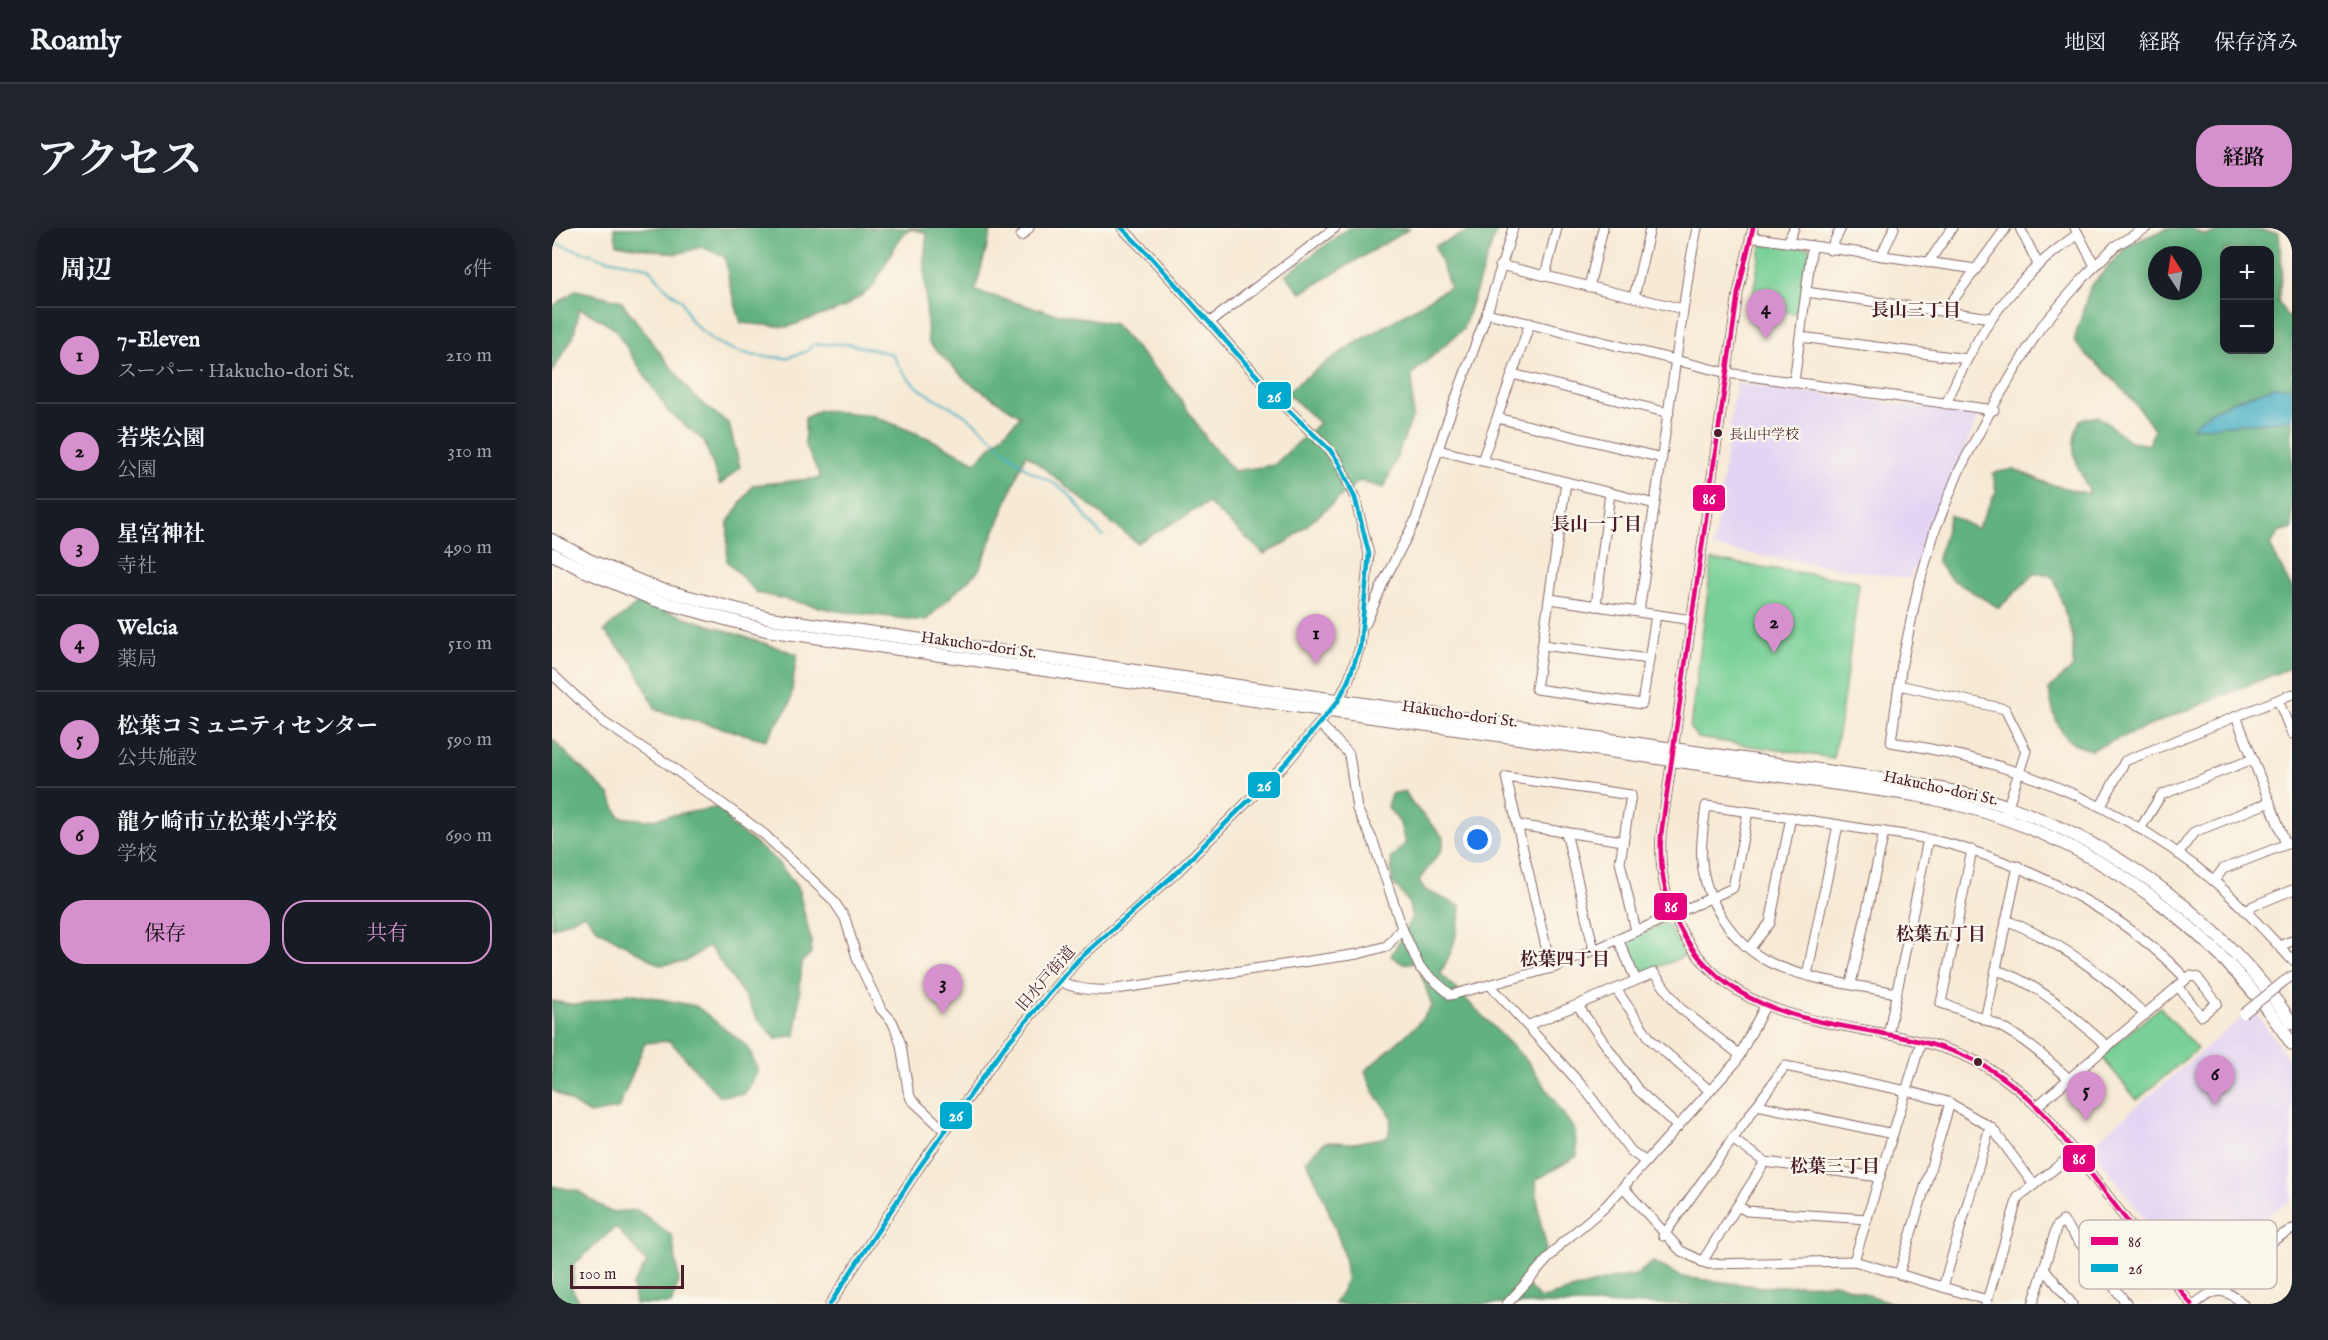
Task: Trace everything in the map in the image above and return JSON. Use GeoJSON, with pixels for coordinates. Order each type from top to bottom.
{"type":"FeatureCollection","features":[{"type":"Feature","properties":{"kind":"main road","name":"Hakucho-dori St."},"geometry":{"type":"LineString","coordinates":[[552,540],[589,560],[659,589],[770,618],[1338,701],[1673,754]]}},
{"type":"Feature","properties":{"kind":"main road","name":"Hakucho-dori St."},"geometry":{"type":"LineString","coordinates":[[552,554],[583,570],[654,600],[766,630],[1330,711],[1916,784],[1954,792],[2095,846],[2158,886],[2193,913],[2240,958],[2292,1023]]}},
{"type":"Feature","properties":{"kind":"main road","name":"Hakucho-dori St."},"geometry":{"type":"LineString","coordinates":[[2006,812],[2089,856],[2135,884],[2183,921],[2232,967],[2280,1025],[2292,1044]]}},
{"type":"Feature","properties":{"kind":"street"},"geometry":{"type":"LineString","coordinates":[[1021,236],[1029,228]]}},
{"type":"Feature","properties":{"kind":"street"},"geometry":{"type":"LineString","coordinates":[[1122,228],[1281,402],[1330,450],[1347,478],[1362,521],[1369,555],[1362,631]]}},
{"type":"Feature","properties":{"kind":"street"},"geometry":{"type":"LineString","coordinates":[[1210,322],[1335,228]]}},
{"type":"Feature","properties":{"kind":"street"},"geometry":{"type":"LineString","coordinates":[[1362,631],[1384,580],[1416,519],[1487,313],[1512,228]]}},
{"type":"Feature","properties":{"kind":"street"},"geometry":{"type":"LineString","coordinates":[[1545,276],[1557,228]]}},
{"type":"Feature","properties":{"kind":"street"},"geometry":{"type":"LineString","coordinates":[[1589,287],[1603,228]]}},
{"type":"Feature","properties":{"kind":"street"},"geometry":{"type":"LineString","coordinates":[[1634,297],[1650,228]]}},
{"type":"Feature","properties":{"kind":"street"},"geometry":{"type":"LineString","coordinates":[[1639,612],[1697,228]]}},
{"type":"Feature","properties":{"kind":"street"},"geometry":{"type":"LineString","coordinates":[[1788,242],[1794,228]]}},
{"type":"Feature","properties":{"kind":"street"},"geometry":{"type":"LineString","coordinates":[[1830,250],[1841,228]]}},
{"type":"Feature","properties":{"kind":"street"},"geometry":{"type":"LineString","coordinates":[[1881,256],[1894,228]]}},
{"type":"Feature","properties":{"kind":"street"},"geometry":{"type":"LineString","coordinates":[[1928,263],[1952,228]]}},
{"type":"Feature","properties":{"kind":"street"},"geometry":{"type":"LineString","coordinates":[[1945,311],[2006,228]]}},
{"type":"Feature","properties":{"kind":"street"},"geometry":{"type":"LineString","coordinates":[[2020,228],[2038,264]]}},
{"type":"Feature","properties":{"kind":"street"},"geometry":{"type":"LineString","coordinates":[[2145,228],[2115,246],[2040,328],[1959,471],[1935,530],[1918,588],[1902,663],[1892,742],[1950,752],[2020,772],[2101,806],[2178,854],[2214,881],[2292,960]]}},
{"type":"Feature","properties":{"kind":"street"},"geometry":{"type":"LineString","coordinates":[[1946,404],[1967,359],[1991,318],[2038,264],[2077,231],[2095,266]]}},
{"type":"Feature","properties":{"kind":"street"},"geometry":{"type":"LineString","coordinates":[[1976,269],[1830,250],[1752,232],[1738,293],[1660,848],[1663,879],[1674,914],[1688,942],[1709,968],[1739,993],[1765,1006],[1801,1017],[1921,1042],[1959,1053],[1993,1071],[2037,1106],[2127,1220]]}},
{"type":"Feature","properties":{"kind":"street"},"geometry":{"type":"LineString","coordinates":[[1794,382],[1812,246]]}},
{"type":"Feature","properties":{"kind":"street"},"geometry":{"type":"LineString","coordinates":[[1500,265],[1683,309]]}},
{"type":"Feature","properties":{"kind":"street"},"geometry":{"type":"LineString","coordinates":[[1806,292],[1991,318]]}},
{"type":"Feature","properties":{"kind":"street"},"geometry":{"type":"LineString","coordinates":[[1487,313],[1727,373],[1993,410]]}},
{"type":"Feature","properties":{"kind":"street"},"geometry":{"type":"LineString","coordinates":[[1482,461],[1530,323]]}},
{"type":"Feature","properties":{"kind":"street"},"geometry":{"type":"LineString","coordinates":[[1801,337],[1967,359]]}},
{"type":"Feature","properties":{"kind":"street"},"geometry":{"type":"LineString","coordinates":[[1512,374],[1669,413]]}},
{"type":"Feature","properties":{"kind":"street"},"geometry":{"type":"LineString","coordinates":[[1497,418],[1662,458]]}},
{"type":"Feature","properties":{"kind":"street"},"geometry":{"type":"LineString","coordinates":[[1438,450],[1655,504]]}},
{"type":"Feature","properties":{"kind":"street"},"geometry":{"type":"LineString","coordinates":[[1566,482],[1536,689],[1642,704],[1656,615]]}},
{"type":"Feature","properties":{"kind":"street"},"geometry":{"type":"LineString","coordinates":[[1596,606],[1610,493]]}},
{"type":"Feature","properties":{"kind":"street"},"geometry":{"type":"LineString","coordinates":[[1550,599],[1692,620]]}},
{"type":"Feature","properties":{"kind":"street","name":"旧水戸街道"},"geometry":{"type":"LineString","coordinates":[[830,1304],[944,1130],[1005,1046],[1078,960],[1175,874],[1255,796],[1320,724],[1338,701],[1348,681],[1360,647],[1362,631]]}},
{"type":"Feature","properties":{"kind":"street"},"geometry":{"type":"LineString","coordinates":[[1543,645],[1649,659]]}},
{"type":"Feature","properties":{"kind":"street"},"geometry":{"type":"LineString","coordinates":[[552,674],[603,722],[669,765],[764,834],[833,900],[845,918],[858,961],[881,1009],[892,1021],[896,1030],[903,1053],[905,1076],[911,1099],[944,1130]]}},
{"type":"Feature","properties":{"kind":"street"},"geometry":{"type":"LineString","coordinates":[[1899,686],[2005,709],[2026,751],[2006,812]]}},
{"type":"Feature","properties":{"kind":"street"},"geometry":{"type":"LineString","coordinates":[[2101,806],[2125,761],[2292,694]]}},
{"type":"Feature","properties":{"kind":"street"},"geometry":{"type":"LineString","coordinates":[[2278,700],[2292,734]]}},
{"type":"Feature","properties":{"kind":"street"},"geometry":{"type":"LineString","coordinates":[[2214,881],[2223,869],[2289,843],[2236,716]]}},
{"type":"Feature","properties":{"kind":"street"},"geometry":{"type":"LineString","coordinates":[[1320,724],[1349,754],[1357,809],[1373,841],[1402,928],[1420,968],[1451,995],[1551,968],[1733,888],[1748,812]]}},
{"type":"Feature","properties":{"kind":"street"},"geometry":{"type":"LineString","coordinates":[[2140,829],[2161,795],[2253,759]]}},
{"type":"Feature","properties":{"kind":"street"},"geometry":{"type":"LineString","coordinates":[[1551,968],[1506,777],[1631,795],[1620,862],[1636,931]]}},
{"type":"Feature","properties":{"kind":"street"},"geometry":{"type":"LineString","coordinates":[[2178,854],[2194,832],[2270,802]]}},
{"type":"Feature","properties":{"kind":"street"},"geometry":{"type":"LineString","coordinates":[[1896,993],[1807,975],[1772,963],[1750,948],[1733,931],[1711,898],[1701,858],[1706,806],[1928,839],[1971,850],[2018,866],[2078,897],[2120,924],[2146,942],[2186,979]]}},
{"type":"Feature","properties":{"kind":"street"},"geometry":{"type":"LineString","coordinates":[[1750,948],[1770,923],[1791,818]]}},
{"type":"Feature","properties":{"kind":"street"},"geometry":{"type":"LineString","coordinates":[[1517,825],[1623,841]]}},
{"type":"Feature","properties":{"kind":"street"},"geometry":{"type":"LineString","coordinates":[[1807,975],[1838,825]]}},
{"type":"Feature","properties":{"kind":"street"},"geometry":{"type":"LineString","coordinates":[[1566,832],[1594,950]]}},
{"type":"Feature","properties":{"kind":"street"},"geometry":{"type":"LineString","coordinates":[[1851,984],[1884,832]]}},
{"type":"Feature","properties":{"kind":"street"},"geometry":{"type":"LineString","coordinates":[[1888,1035],[1928,839]]}},
{"type":"Feature","properties":{"kind":"street"},"geometry":{"type":"LineString","coordinates":[[1971,850],[1941,1003],[1985,1020],[2012,1034],[2033,1048],[2069,1079]]}},
{"type":"Feature","properties":{"kind":"street"},"geometry":{"type":"LineString","coordinates":[[1985,1020],[2018,866]]}},
{"type":"Feature","properties":{"kind":"street"},"geometry":{"type":"LineString","coordinates":[[2247,912],[2253,906],[2292,890]]}},
{"type":"Feature","properties":{"kind":"street"},"geometry":{"type":"LineString","coordinates":[[2007,920],[2062,946],[2086,962],[2124,993],[2145,1015]]}},
{"type":"Feature","properties":{"kind":"street"},"geometry":{"type":"LineString","coordinates":[[1060,981],[1078,988],[1108,990],[1358,954],[1387,946],[1402,928]]}},
{"type":"Feature","properties":{"kind":"street"},"geometry":{"type":"LineString","coordinates":[[1618,939],[1636,981]]}},
{"type":"Feature","properties":{"kind":"street"},"geometry":{"type":"LineString","coordinates":[[2279,946],[2292,941]]}},
{"type":"Feature","properties":{"kind":"street"},"geometry":{"type":"LineString","coordinates":[[1996,970],[2032,986],[2051,998],[2108,1046]]}},
{"type":"Feature","properties":{"kind":"street"},"geometry":{"type":"LineString","coordinates":[[1529,1025],[1654,973],[1680,1008],[1740,1055]]}},
{"type":"Feature","properties":{"kind":"street"},"geometry":{"type":"LineString","coordinates":[[2037,1106],[2145,1015],[2178,986],[2186,979],[2190,976],[2197,977],[2217,1003],[2201,1016],[2178,986]]}},
{"type":"Feature","properties":{"kind":"street"},"geometry":{"type":"LineString","coordinates":[[2243,1014],[2292,976]]}},
{"type":"Feature","properties":{"kind":"street"},"geometry":{"type":"LineString","coordinates":[[1490,985],[1529,1025],[1584,1088],[1631,1151],[1646,1162]]}},
{"type":"Feature","properties":{"kind":"street"},"geometry":{"type":"LineString","coordinates":[[1616,989],[1650,1040],[1710,1091]]}},
{"type":"Feature","properties":{"kind":"street"},"geometry":{"type":"LineString","coordinates":[[1578,1006],[1638,1090],[1678,1127]]}},
{"type":"Feature","properties":{"kind":"street"},"geometry":{"type":"LineString","coordinates":[[1507,1304],[1562,1243],[1605,1207],[1710,1091],[1740,1055],[1765,1006]]}},
{"type":"Feature","properties":{"kind":"street"},"geometry":{"type":"LineString","coordinates":[[1854,1261],[1921,1042]]}},
{"type":"Feature","properties":{"kind":"street"},"geometry":{"type":"LineString","coordinates":[[1664,1235],[1785,1066],[1907,1091],[1950,1104],[1990,1127],[2034,1185]]}},
{"type":"Feature","properties":{"kind":"street"},"geometry":{"type":"LineString","coordinates":[[1899,1274],[1950,1104]]}},
{"type":"Feature","properties":{"kind":"street"},"geometry":{"type":"LineString","coordinates":[[1757,1105],[1893,1134]]}},
{"type":"Feature","properties":{"kind":"street"},"geometry":{"type":"LineString","coordinates":[[1943,1287],[1990,1127]]}},
{"type":"Feature","properties":{"kind":"street"},"geometry":{"type":"LineString","coordinates":[[1732,1139],[1765,1162],[1880,1177]]}},
{"type":"Feature","properties":{"kind":"street"},"geometry":{"type":"LineString","coordinates":[[1623,1187],[1664,1235],[1681,1251],[1702,1262],[1714,1264],[1854,1261],[1986,1302],[2018,1197],[2075,1153]]}},
{"type":"Feature","properties":{"kind":"street"},"geometry":{"type":"LineString","coordinates":[[1702,1262],[1765,1162]]}},
{"type":"Feature","properties":{"kind":"street"},"geometry":{"type":"LineString","coordinates":[[1737,1206],[1747,1211],[1867,1220]]}},
{"type":"Feature","properties":{"kind":"street"},"geometry":{"type":"LineString","coordinates":[[2033,1304],[2057,1226],[2063,1221],[2079,1242]]}},
{"type":"Feature","properties":{"kind":"street"},"geometry":{"type":"LineString","coordinates":[[2277,1238],[2292,1229]]}},
{"type":"Feature","properties":{"kind":"street"},"geometry":{"type":"LineString","coordinates":[[2044,1268],[2072,1304]]}},
{"type":"Feature","properties":{"kind":"street"},"geometry":{"type":"LineString","coordinates":[[2115,1289],[2127,1304]]}},
{"type":"Feature","properties":{"kind":"street"},"geometry":{"type":"LineString","coordinates":[[2181,1289],[2193,1304],[2216,1290],[2222,1291],[2243,1304]]}},
{"type":"Feature","properties":{"kind":"shaded area"},"geometry":{"type":"Polygon","coordinates":[[[1736,383],[1979,415],[1910,579],[1713,548],[1736,383]]]}},
{"type":"Feature","properties":{"kind":"shaded area"},"geometry":{"type":"Polygon","coordinates":[[[2253,1008],[2292,1064],[2292,1200],[2260,1220],[2145,1220],[2090,1146],[2253,1008]]]}},
{"type":"Feature","properties":{"kind":"green space"},"geometry":{"type":"Polygon","coordinates":[[[614,228],[992,228],[975,291],[1049,312],[1114,324],[1175,391],[1208,441],[1234,471],[1274,465],[1319,423],[1286,392],[1338,354],[1450,287],[1435,246],[1476,228],[1497,228],[1463,329],[1412,374],[1413,416],[1384,488],[1359,481],[1287,542],[1264,554],[1208,503],[1137,543],[1026,454],[979,570],[925,621],[837,611],[757,593],[727,561],[728,522],[753,485],[821,478],[805,445],[805,418],[820,410],[871,415],[928,438],[976,462],[1021,416],[968,382],[928,342],[924,260],[927,233],[912,229],[901,236],[872,288],[843,308],[787,327],[741,323],[730,286],[725,257],[702,247],[676,254],[617,244],[614,228]]]}},
{"type":"Feature","properties":{"kind":"green space"},"geometry":{"type":"Polygon","coordinates":[[[1348,228],[1409,229],[1301,293],[1286,275],[1348,228]]]}},
{"type":"Feature","properties":{"kind":"green space"},"geometry":{"type":"Polygon","coordinates":[[[2168,228],[2191,228],[2204,235],[2224,231],[2259,230],[2279,233],[2282,269],[2278,302],[2287,316],[2292,317],[2292,387],[2268,390],[2238,399],[2211,412],[2193,428],[2292,420],[2292,529],[2280,531],[2270,545],[2292,589],[2292,667],[2091,750],[2072,743],[2067,738],[2062,732],[2051,703],[2049,689],[2073,667],[2073,637],[2054,578],[2047,574],[2034,574],[1999,608],[1951,579],[1937,562],[1950,515],[1977,529],[1996,492],[1993,473],[2014,469],[2049,484],[2090,494],[2075,458],[2074,441],[2080,420],[2098,416],[2131,442],[2149,445],[2154,430],[2143,414],[2118,384],[2074,341],[2090,287],[2128,245],[2168,228]]]}},
{"type":"Feature","properties":{"kind":"green space"},"geometry":{"type":"Polygon","coordinates":[[[1765,242],[1810,248],[1801,314],[1751,307],[1761,246],[1765,242]]]}},
{"type":"Feature","properties":{"kind":"green space"},"geometry":{"type":"Polygon","coordinates":[[[576,290],[620,300],[693,396],[729,424],[740,467],[720,485],[704,441],[668,411],[614,328],[580,308],[573,337],[552,372],[552,307],[576,290]]]}},
{"type":"Feature","properties":{"kind":"green space"},"geometry":{"type":"Polygon","coordinates":[[[1712,560],[1857,581],[1859,584],[1833,758],[1698,738],[1690,728],[1712,560]]]}},
{"type":"Feature","properties":{"kind":"green space"},"geometry":{"type":"Polygon","coordinates":[[[639,602],[797,654],[790,704],[766,740],[656,710],[633,663],[604,631],[639,602]]]}},
{"type":"Feature","properties":{"kind":"green space"},"geometry":{"type":"Polygon","coordinates":[[[552,739],[609,795],[620,817],[647,820],[725,806],[729,823],[776,860],[798,888],[811,940],[811,953],[802,962],[796,1035],[776,1039],[757,1018],[744,995],[709,946],[685,962],[660,965],[597,929],[585,914],[552,928],[552,739]]]}},
{"type":"Feature","properties":{"kind":"green space"},"geometry":{"type":"Polygon","coordinates":[[[1405,791],[1412,803],[1443,837],[1443,848],[1419,880],[1425,890],[1460,906],[1455,941],[1440,973],[1529,1063],[1575,1131],[1577,1156],[1536,1180],[1539,1215],[1546,1245],[1544,1255],[1522,1279],[1540,1299],[1610,1279],[1636,1275],[1653,1262],[1682,1277],[1763,1287],[1835,1283],[1895,1304],[1334,1304],[1343,1289],[1346,1268],[1325,1201],[1306,1160],[1325,1142],[1354,1143],[1388,1137],[1392,1118],[1373,1090],[1365,1071],[1416,1026],[1432,1006],[1417,962],[1403,964],[1391,956],[1412,917],[1408,901],[1392,882],[1391,858],[1405,844],[1400,823],[1387,806],[1391,794],[1405,791]]]}},
{"type":"Feature","properties":{"kind":"green space"},"geometry":{"type":"Polygon","coordinates":[[[1664,923],[1668,925],[1685,953],[1684,956],[1640,975],[1636,973],[1624,944],[1626,940],[1664,923]]]}},
{"type":"Feature","properties":{"kind":"green space"},"geometry":{"type":"Polygon","coordinates":[[[629,993],[696,1006],[748,1047],[758,1071],[745,1094],[719,1096],[670,1041],[645,1043],[618,1109],[589,1114],[552,1090],[552,1001],[577,1005],[629,993]]]}},
{"type":"Feature","properties":{"kind":"green space"},"geometry":{"type":"Polygon","coordinates":[[[2160,1007],[2197,1049],[2137,1100],[2101,1056],[2160,1007]]]}},
{"type":"Feature","properties":{"kind":"green space"},"geometry":{"type":"Polygon","coordinates":[[[552,1186],[578,1191],[610,1212],[637,1210],[672,1236],[679,1280],[671,1304],[635,1304],[632,1286],[647,1263],[616,1227],[574,1264],[572,1289],[581,1304],[552,1304],[552,1186]]]}},
{"type":"Feature","properties":{"kind":"water"},"geometry":{"type":"Polygon","coordinates":[[[2274,387],[2292,387],[2292,420],[2192,428],[2207,414],[2218,408],[2274,387]]]}},
{"type":"Feature","properties":{"kind":"waterway"},"geometry":{"type":"LineString","coordinates":[[552,241],[603,258],[648,267],[664,286],[682,301],[691,321],[713,341],[736,351],[756,356],[786,358],[805,352],[815,344],[849,344],[892,354],[900,368],[916,386],[967,417],[1026,468],[1065,491],[1103,536]]}},
{"type":"Feature","properties":{"kind":"transit line","name":"26"},"geometry":{"type":"LineString","coordinates":[[830,1304],[918,1169],[1005,1046],[1078,960],[1175,874],[1287,762],[1338,701],[1360,647],[1369,554],[1355,498],[1339,463],[1330,450],[1280,402],[1151,257],[1122,228]]}},
{"type":"Feature","properties":{"kind":"transit line","name":"86"},"geometry":{"type":"LineString","coordinates":[[1753,228],[1738,293],[1661,835],[1661,861],[1668,900],[1684,936],[1709,968],[1738,991],[1770,1007],[1804,1018],[1915,1040],[1952,1051],[1966,1056],[2004,1078],[2048,1118],[2126,1220]]}},
{"type":"Feature","properties":{"kind":"transit line","name":"86"},"geometry":{"type":"LineString","coordinates":[[2179,1289],[2191,1304]]}},
{"type":"Feature","properties":{"kind":"place","name":"Welcia"},"geometry":{"type":"Point","coordinates":[1766,339]}},
{"type":"Feature","properties":{"kind":"place","name":"長山中学校"},"geometry":{"type":"Point","coordinates":[1718,433]}},
{"type":"Feature","properties":{"kind":"place","name":"若柴公園"},"geometry":{"type":"Point","coordinates":[1774,653]}},
{"type":"Feature","properties":{"kind":"place","name":"7-Eleven"},"geometry":{"type":"Point","coordinates":[1316,664]}},
{"type":"Feature","properties":{"kind":"place","name":"星宮神社"},"geometry":{"type":"Point","coordinates":[943,1014]}},
{"type":"Feature","properties":{"kind":"place","name":"龍ケ崎市立松葉小学校"},"geometry":{"type":"Point","coordinates":[2215,1105]}},
{"type":"Feature","properties":{"kind":"place","name":"松葉コミュニティセンター"},"geometry":{"type":"Point","coordinates":[2086,1121]}},
{"type":"Feature","properties":{"kind":"district","name":"長山三丁目"},"geometry":{"type":"Point","coordinates":[1916,310]}},
{"type":"Feature","properties":{"kind":"district","name":"長山一丁目"},"geometry":{"type":"Point","coordinates":[1597,524]}},
{"type":"Feature","properties":{"kind":"district","name":"松葉五丁目"},"geometry":{"type":"Point","coordinates":[1941,934]}},
{"type":"Feature","properties":{"kind":"district","name":"松葉四丁目"},"geometry":{"type":"Point","coordinates":[1565,959]}},
{"type":"Feature","properties":{"kind":"district","name":"松葉三丁目"},"geometry":{"type":"Point","coordinates":[1835,1166]}}]}
